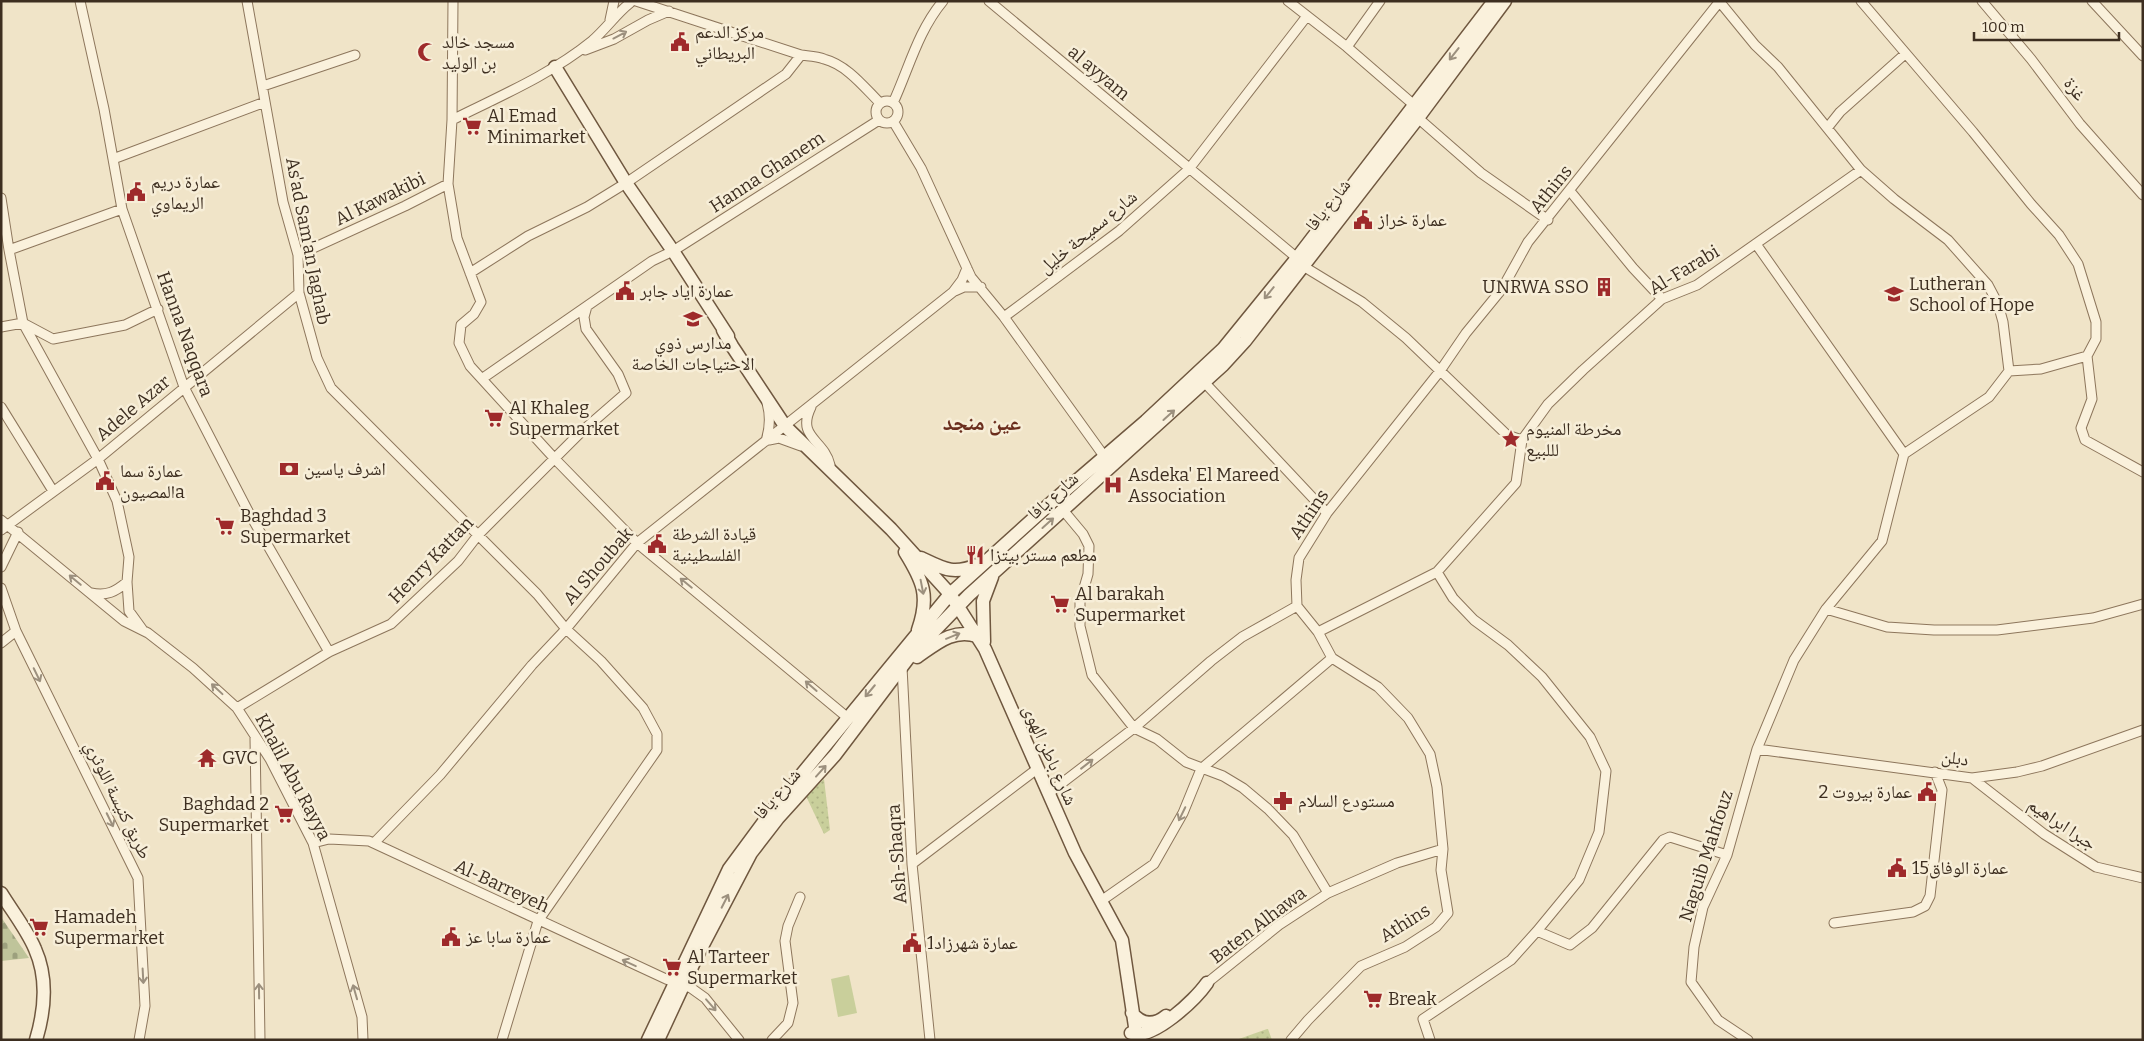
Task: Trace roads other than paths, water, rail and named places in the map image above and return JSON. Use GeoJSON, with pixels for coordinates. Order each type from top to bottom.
{"type":"FeatureCollection","features":[{"type":"Feature","properties":{"kind":"main road","name":"شارع يافا"},"geometry":{"type":"LineString","coordinates":[[648,1040],[751,853],[778,818],[835,755],[902,666],[959,605],[1205,383],[1245,341],[1414,105],[1494,1]]}},
{"type":"Feature","properties":{"kind":"main road","name":"شارع يافا"},"geometry":{"type":"LineString","coordinates":[[658,1040],[679,984],[729,868],[774,808],[950,594],[1104,456],[1146,422],[1223,349],[1300,262],[1418,118],[1505,1]]}},
{"type":"Feature","properties":{"kind":"main road"},"geometry":{"type":"LineString","coordinates":[[555,67],[626,183],[674,251],[766,398],[830,465],[843,482]]}},
{"type":"Feature","properties":{"kind":"main road"},"geometry":{"type":"LineString","coordinates":[[723,330],[808,449],[891,529],[920,577],[924,608],[915,637]]}},
{"type":"Feature","properties":{"kind":"main road","name":"شارع باطن الهوى"},"geometry":{"type":"LineString","coordinates":[[891,529],[959,605],[977,636],[1075,853],[1116,932]]}},
{"type":"Feature","properties":{"kind":"main road"},"geometry":{"type":"LineString","coordinates":[[915,555],[955,572],[964,571],[984,563]]}},
{"type":"Feature","properties":{"kind":"main road"},"geometry":{"type":"LineString","coordinates":[[984,650],[982,601],[985,590],[998,569]]}},
{"type":"Feature","properties":{"kind":"main road"},"geometry":{"type":"LineString","coordinates":[[902,666],[953,635],[961,632],[977,636]]}},
{"type":"Feature","properties":{"kind":"main road"},"geometry":{"type":"LineString","coordinates":[[1,893],[35,949],[44,981],[43,1018],[36,1040]]}},
{"type":"Feature","properties":{"kind":"main road"},"geometry":{"type":"LineString","coordinates":[[1116,932],[1124,947],[1132,1013],[1130,1037]]}},
{"type":"Feature","properties":{"kind":"main road"},"geometry":{"type":"LineString","coordinates":[[1116,932],[1130,1037]]}},
{"type":"Feature","properties":{"kind":"main road"},"geometry":{"type":"LineString","coordinates":[[1132,1013],[1141,1021],[1154,1023],[1207,983]]}},
{"type":"Feature","properties":{"kind":"main road"},"geometry":{"type":"LineString","coordinates":[[1151,1040],[1161,1028],[1198,997],[1207,983]]}},
{"type":"Feature","properties":{"kind":"main road"},"geometry":{"type":"LineString","coordinates":[[1130,1037],[1150,1034],[1161,1028]]}},
{"type":"Feature","properties":{"kind":"street","name":"Hanna Naqqara"},"geometry":{"type":"LineString","coordinates":[[80,1],[122,209],[184,387],[248,511],[329,652]]}},
{"type":"Feature","properties":{"kind":"street","name":"As'ad Sam'an Jaghab"},"geometry":{"type":"LineString","coordinates":[[247,1],[283,202],[298,255],[299,293],[317,358],[331,388],[537,594],[566,629],[601,661],[643,708],[657,734],[657,750],[538,921],[502,1040]]}},
{"type":"Feature","properties":{"kind":"street"},"geometry":{"type":"LineString","coordinates":[[453,1],[452,120],[448,184],[457,238],[481,302],[474,314],[461,325],[459,343],[470,366],[483,378],[554,458],[637,542],[848,718]]}},
{"type":"Feature","properties":{"kind":"street"},"geometry":{"type":"LineString","coordinates":[[610,21],[614,1]]}},
{"type":"Feature","properties":{"kind":"street"},"geometry":{"type":"LineString","coordinates":[[658,1],[667,11]]}},
{"type":"Feature","properties":{"kind":"street"},"geometry":{"type":"LineString","coordinates":[[893,103],[914,50],[935,11],[943,1]]}},
{"type":"Feature","properties":{"kind":"street","name":"al ayyam"},"geometry":{"type":"LineString","coordinates":[[989,1],[1300,262],[1362,302],[1406,338],[1507,435],[1522,440]]}},
{"type":"Feature","properties":{"kind":"street"},"geometry":{"type":"LineString","coordinates":[[1288,1],[1347,47],[1414,105],[1418,118],[1481,173],[1548,220]]}},
{"type":"Feature","properties":{"kind":"street"},"geometry":{"type":"LineString","coordinates":[[1347,47],[1380,1]]}},
{"type":"Feature","properties":{"kind":"street"},"geometry":{"type":"LineString","coordinates":[[1720,1],[1755,45],[1778,67],[1861,170],[1894,199],[1948,240],[1988,285],[1998,304],[2003,322],[2009,371],[1989,397],[1904,454],[1756,244]]}},
{"type":"Feature","properties":{"kind":"street","name":"Athins"},"geometry":{"type":"LineString","coordinates":[[1291,1040],[1361,966],[1405,946],[1436,927],[1448,913],[1442,870],[1443,849],[1437,787],[1430,754],[1408,718],[1378,687],[1332,658],[1318,632],[1297,606],[1296,580],[1299,558],[1327,512],[1440,371],[1466,333],[1502,289],[1528,242],[1548,220],[1720,1]]}},
{"type":"Feature","properties":{"kind":"street"},"geometry":{"type":"LineString","coordinates":[[1861,1],[2059,235],[2078,264],[2096,322],[2096,340],[2087,356],[2092,399],[2082,428],[2086,440],[2143,472]]}},
{"type":"Feature","properties":{"kind":"street","name":"غزة"},"geometry":{"type":"LineString","coordinates":[[1982,1],[2031,58],[2080,124],[2143,196]]}},
{"type":"Feature","properties":{"kind":"street"},"geometry":{"type":"LineString","coordinates":[[2092,1],[2143,56]]}},
{"type":"Feature","properties":{"kind":"street"},"geometry":{"type":"LineString","coordinates":[[452,120],[522,86],[555,67],[602,31],[610,21],[632,2],[667,11],[800,55],[824,58],[838,64],[852,75],[880,103]]}},
{"type":"Feature","properties":{"kind":"street"},"geometry":{"type":"LineString","coordinates":[[575,53],[614,39],[667,11]]}},
{"type":"Feature","properties":{"kind":"street","name":"شارع سميحة خليل"},"geometry":{"type":"LineString","coordinates":[[1004,317],[1119,231],[1189,169],[1307,16]]}},
{"type":"Feature","properties":{"kind":"street"},"geometry":{"type":"LineString","coordinates":[[1828,127],[1840,112],[1905,54]]}},
{"type":"Feature","properties":{"kind":"street"},"geometry":{"type":"LineString","coordinates":[[263,86],[355,55]]}},
{"type":"Feature","properties":{"kind":"street"},"geometry":{"type":"LineString","coordinates":[[470,273],[528,236],[587,207],[626,183],[786,74],[800,55]]}},
{"type":"Feature","properties":{"kind":"street"},"geometry":{"type":"LineString","coordinates":[[886,101],[893,103],[898,112],[893,121],[886,123],[879,120],[875,113],[880,103],[886,101]]}},
{"type":"Feature","properties":{"kind":"street"},"geometry":{"type":"LineString","coordinates":[[113,159],[265,102]]}},
{"type":"Feature","properties":{"kind":"street","name":"Hanna Ghanem"},"geometry":{"type":"LineString","coordinates":[[483,378],[652,262],[674,251],[879,120]]}},
{"type":"Feature","properties":{"kind":"street"},"geometry":{"type":"LineString","coordinates":[[893,121],[921,168],[972,277],[982,287],[1104,456]]}},
{"type":"Feature","properties":{"kind":"street","name":"Al-Farabi"},"geometry":{"type":"LineString","coordinates":[[1522,440],[1548,404],[1621,334],[1662,299],[1697,285],[1861,170]]}},
{"type":"Feature","properties":{"kind":"street","name":"Al Kawakibi"},"geometry":{"type":"LineString","coordinates":[[298,255],[448,184]]}},
{"type":"Feature","properties":{"kind":"street"},"geometry":{"type":"LineString","coordinates":[[1570,191],[1633,268],[1662,299]]}},
{"type":"Feature","properties":{"kind":"street"},"geometry":{"type":"LineString","coordinates":[[1,198],[9,250],[24,322],[98,459],[117,501],[129,557],[127,582],[129,611],[144,631]]}},
{"type":"Feature","properties":{"kind":"street"},"geometry":{"type":"LineString","coordinates":[[9,250],[122,209]]}},
{"type":"Feature","properties":{"kind":"street","name":"Al Shoubak"},"geometry":{"type":"LineString","coordinates":[[953,292],[962,280],[967,268]]}},
{"type":"Feature","properties":{"kind":"street","name":"Al Shoubak"},"geometry":{"type":"LineString","coordinates":[[374,844],[440,775],[532,665],[566,629],[637,542],[953,292],[964,287],[982,287]]}},
{"type":"Feature","properties":{"kind":"street","name":"Adele Azar"},"geometry":{"type":"LineString","coordinates":[[4,525],[98,459],[299,293]]}},
{"type":"Feature","properties":{"kind":"street","name":"Henry Kattan"},"geometry":{"type":"LineString","coordinates":[[237,708],[329,652],[390,624],[458,561],[478,535],[554,458],[626,394],[618,374],[586,330],[584,317],[587,306]]}},
{"type":"Feature","properties":{"kind":"street"},"geometry":{"type":"LineString","coordinates":[[1,327],[24,322],[53,339],[125,325],[158,309]]}},
{"type":"Feature","properties":{"kind":"street"},"geometry":{"type":"LineString","coordinates":[[2009,371],[2041,369],[2087,356]]}},
{"type":"Feature","properties":{"kind":"street"},"geometry":{"type":"LineString","coordinates":[[1205,383],[1327,512]]}},
{"type":"Feature","properties":{"kind":"street"},"geometry":{"type":"LineString","coordinates":[[766,398],[770,414],[770,429],[766,441]]}},
{"type":"Feature","properties":{"kind":"street"},"geometry":{"type":"LineString","coordinates":[[812,405],[806,416],[807,431],[828,455],[830,465]]}},
{"type":"Feature","properties":{"kind":"street"},"geometry":{"type":"LineString","coordinates":[[1,407],[53,491]]}},
{"type":"Feature","properties":{"kind":"street"},"geometry":{"type":"LineString","coordinates":[[766,441],[779,438],[795,442],[808,449]]}},
{"type":"Feature","properties":{"kind":"street"},"geometry":{"type":"LineString","coordinates":[[1318,632],[1437,572],[1516,483],[1522,440]]}},
{"type":"Feature","properties":{"kind":"street","name":"Naguib Mahfouz"},"geometry":{"type":"LineString","coordinates":[[1748,1040],[1718,1020],[1691,982],[1694,947],[1703,907],[1726,855],[1756,749],[1794,660],[1826,609],[1882,541],[1904,454]]}},
{"type":"Feature","properties":{"kind":"street"},"geometry":{"type":"LineString","coordinates":[[1063,510],[1083,534],[1089,546],[1088,574],[1080,602],[1080,626],[1092,675],[1134,728],[1157,739],[1186,762],[1230,780],[1243,788],[1268,809],[1293,835],[1328,893]]}},
{"type":"Feature","properties":{"kind":"street","name":"Khalil Abu Rayya"},"geometry":{"type":"LineString","coordinates":[[4,525],[18,532],[124,621],[144,631],[193,668],[237,708],[270,759],[313,843],[362,1017],[364,1040]]}},
{"type":"Feature","properties":{"kind":"street"},"geometry":{"type":"LineString","coordinates":[[1,567],[18,532]]}},
{"type":"Feature","properties":{"kind":"street"},"geometry":{"type":"LineString","coordinates":[[1430,1040],[1423,1019],[1512,960],[1578,880],[1599,832],[1606,771],[1590,737],[1542,677],[1508,645],[1474,620],[1452,598],[1437,572]]}},
{"type":"Feature","properties":{"kind":"street"},"geometry":{"type":"LineString","coordinates":[[91,593],[102,595],[115,592],[127,582]]}},
{"type":"Feature","properties":{"kind":"street","name":"طريق كنيسة اللوثري"},"geometry":{"type":"LineString","coordinates":[[1,588],[16,631],[138,878],[145,1006],[139,1040]]}},
{"type":"Feature","properties":{"kind":"street"},"geometry":{"type":"LineString","coordinates":[[1826,609],[1887,627],[1934,630],[1997,630],[2093,618],[2143,604]]}},
{"type":"Feature","properties":{"kind":"street"},"geometry":{"type":"LineString","coordinates":[[1049,793],[1134,728],[1210,661],[1242,637],[1297,606]]}},
{"type":"Feature","properties":{"kind":"street"},"geometry":{"type":"LineString","coordinates":[[1,643],[16,631]]}},
{"type":"Feature","properties":{"kind":"street"},"geometry":{"type":"LineString","coordinates":[[1101,901],[1154,864],[1183,813],[1201,769],[1332,658]]}},
{"type":"Feature","properties":{"kind":"street","name":"Ash-Shaqra"},"geometry":{"type":"LineString","coordinates":[[902,666],[912,864],[930,1040]]}},
{"type":"Feature","properties":{"kind":"street","name":"دبلن"},"geometry":{"type":"LineString","coordinates":[[1756,749],[1972,778],[2017,772],[2042,766],[2143,730]]}},
{"type":"Feature","properties":{"kind":"street"},"geometry":{"type":"LineString","coordinates":[[255,736],[260,1040]]}},
{"type":"Feature","properties":{"kind":"street"},"geometry":{"type":"LineString","coordinates":[[912,864],[1037,769]]}},
{"type":"Feature","properties":{"kind":"street"},"geometry":{"type":"LineString","coordinates":[[1834,923],[1913,912],[1924,906],[1930,896],[1942,790],[1935,772]]}},
{"type":"Feature","properties":{"kind":"street","name":"جبرا ابراهيم"},"geometry":{"type":"LineString","coordinates":[[1972,778],[2044,834],[2096,867],[2143,878]]}},
{"type":"Feature","properties":{"kind":"street"},"geometry":{"type":"LineString","coordinates":[[1537,931],[1570,945],[1592,928],[1663,840],[1670,837],[1726,855]]}},
{"type":"Feature","properties":{"kind":"street","name":"Al-Barreyeh"},"geometry":{"type":"LineString","coordinates":[[313,843],[329,839],[369,841],[538,921],[691,988],[705,998],[739,1040]]}},
{"type":"Feature","properties":{"kind":"street","name":"Baten Alhawa"},"geometry":{"type":"LineString","coordinates":[[1207,983],[1279,925],[1328,893],[1396,864],[1443,849]]}},
{"type":"Feature","properties":{"kind":"street"},"geometry":{"type":"LineString","coordinates":[[772,1040],[788,1023],[793,1003],[785,941],[788,926],[800,897]]}},
{"type":"Feature","properties":{"kind":"place","name":"مركز الدعم البريطاني"},"geometry":{"type":"Point","coordinates":[680,42]}},
{"type":"Feature","properties":{"kind":"place","name":"مسجد خالد بن الوليد"},"geometry":{"type":"Point","coordinates":[427,52]}},
{"type":"Feature","properties":{"kind":"place","name":"Al Emad Minimarket"},"geometry":{"type":"Point","coordinates":[472,126]}},
{"type":"Feature","properties":{"kind":"place","name":"عمارة دريم الريماوي"},"geometry":{"type":"Point","coordinates":[136,192]}},
{"type":"Feature","properties":{"kind":"place","name":"عمارة خراز"},"geometry":{"type":"Point","coordinates":[1363,220]}},
{"type":"Feature","properties":{"kind":"place","name":"UNRWA SSO"},"geometry":{"type":"Point","coordinates":[1604,287]}},
{"type":"Feature","properties":{"kind":"place","name":"عمارة اياد جابر"},"geometry":{"type":"Point","coordinates":[625,291]}},
{"type":"Feature","properties":{"kind":"place","name":"Lutheran School of Hope"},"geometry":{"type":"Point","coordinates":[1894,294]}},
{"type":"Feature","properties":{"kind":"place","name":"مدارس ذوي الاحتياجات الخاصة"},"geometry":{"type":"Point","coordinates":[693,319]}},
{"type":"Feature","properties":{"kind":"place","name":"Al Khaleg Supermarket"},"geometry":{"type":"Point","coordinates":[494,418]}},
{"type":"Feature","properties":{"kind":"place","name":"مخرطة المنيوم لللبيع"},"geometry":{"type":"Point","coordinates":[1511,439]}},
{"type":"Feature","properties":{"kind":"place","name":"اشرف ياسين"},"geometry":{"type":"Point","coordinates":[289,469]}},
{"type":"Feature","properties":{"kind":"place","name":"عمارة سما المصيونa"},"geometry":{"type":"Point","coordinates":[105,481]}},
{"type":"Feature","properties":{"kind":"place","name":"Asdeka' El Mareed Association"},"geometry":{"type":"Point","coordinates":[1113,485]}},
{"type":"Feature","properties":{"kind":"place","name":"Baghdad 3 Supermarket"},"geometry":{"type":"Point","coordinates":[225,526]}},
{"type":"Feature","properties":{"kind":"place","name":"قيادة الشرطة الفلسطينية"},"geometry":{"type":"Point","coordinates":[657,544]}},
{"type":"Feature","properties":{"kind":"place","name":"مطعم مستر بيتزا"},"geometry":{"type":"Point","coordinates":[975,555]}},
{"type":"Feature","properties":{"kind":"place","name":"Al barakah Supermarket"},"geometry":{"type":"Point","coordinates":[1060,604]}},
{"type":"Feature","properties":{"kind":"place","name":"GVC"},"geometry":{"type":"Point","coordinates":[207,758]}},
{"type":"Feature","properties":{"kind":"place","name":"عمارة بيروت 2"},"geometry":{"type":"Point","coordinates":[1927,792]}},
{"type":"Feature","properties":{"kind":"place","name":"مستودع السلام"},"geometry":{"type":"Point","coordinates":[1283,801]}},
{"type":"Feature","properties":{"kind":"place","name":"Baghdad 2 Supermarket"},"geometry":{"type":"Point","coordinates":[284,814]}},
{"type":"Feature","properties":{"kind":"place","name":"عمارة الوفاق15"},"geometry":{"type":"Point","coordinates":[1897,868]}},
{"type":"Feature","properties":{"kind":"place","name":"Hamadeh Supermarket"},"geometry":{"type":"Point","coordinates":[39,927]}},
{"type":"Feature","properties":{"kind":"place","name":"عمارة سابا عز"},"geometry":{"type":"Point","coordinates":[451,937]}},
{"type":"Feature","properties":{"kind":"place","name":"عمارة شهرزاد1"},"geometry":{"type":"Point","coordinates":[912,943]}},
{"type":"Feature","properties":{"kind":"place","name":"Al Tarteer Supermarket"},"geometry":{"type":"Point","coordinates":[672,967]}},
{"type":"Feature","properties":{"kind":"place","name":"Break"},"geometry":{"type":"Point","coordinates":[1373,999]}},
{"type":"Feature","properties":{"kind":"district","name":"عين منجد"},"geometry":{"type":"Point","coordinates":[982,422]}}]}
